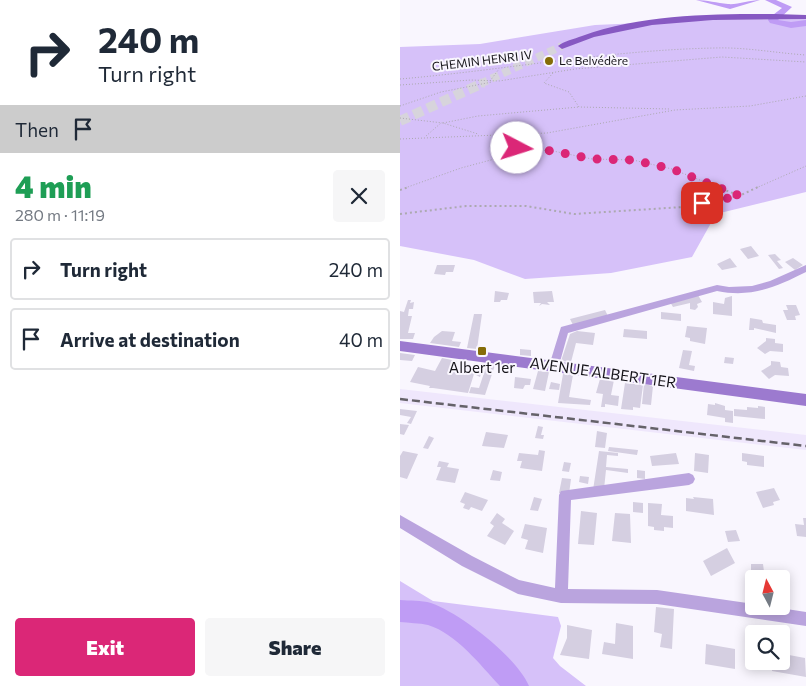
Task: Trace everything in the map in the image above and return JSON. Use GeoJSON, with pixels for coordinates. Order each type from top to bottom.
{"type":"FeatureCollection","features":[{"type":"Feature","properties":{"kind":"main road"},"geometry":{"type":"LineString","coordinates":[[562,46],[598,32],[643,22],[691,18],[806,17]]}},
{"type":"Feature","properties":{"kind":"main road","name":"AVENUE ALBERT 1ER"},"geometry":{"type":"LineString","coordinates":[[400,346],[806,400]]}},
{"type":"Feature","properties":{"kind":"street"},"geometry":{"type":"LineString","coordinates":[[554,366],[564,330],[717,288],[732,292],[771,286],[806,268]]}},
{"type":"Feature","properties":{"kind":"street"},"geometry":{"type":"LineString","coordinates":[[561,596],[565,496],[690,479]]}},
{"type":"Feature","properties":{"kind":"street"},"geometry":{"type":"LineString","coordinates":[[400,521],[467,561],[518,587],[561,596],[657,597],[806,619]]}},
{"type":"Feature","properties":{"kind":"path","name":"CHEMIN HENRI IV"},"geometry":{"type":"LineString","coordinates":[[400,79],[564,59],[716,48],[806,55]]}},
{"type":"Feature","properties":{"kind":"path"},"geometry":{"type":"LineString","coordinates":[[400,106],[441,92],[489,82],[575,69],[722,57],[806,62]]}},
{"type":"Feature","properties":{"kind":"path"},"geometry":{"type":"LineString","coordinates":[[489,82],[500,68]]}},
{"type":"Feature","properties":{"kind":"path"},"geometry":{"type":"LineString","coordinates":[[553,73],[544,83],[569,92],[579,107]]}},
{"type":"Feature","properties":{"kind":"path"},"geometry":{"type":"LineString","coordinates":[[400,85],[451,80],[489,82]]}},
{"type":"Feature","properties":{"kind":"path"},"geometry":{"type":"LineString","coordinates":[[400,139],[548,133],[675,110],[750,106],[806,96]]}},
{"type":"Feature","properties":{"kind":"path"},"geometry":{"type":"LineString","coordinates":[[421,137],[442,123],[496,114],[579,107],[636,107],[675,110]]}},
{"type":"Feature","properties":{"kind":"path"},"geometry":{"type":"LineString","coordinates":[[400,118],[442,123],[481,135]]}},
{"type":"Feature","properties":{"kind":"path"},"geometry":{"type":"LineString","coordinates":[[517,148],[518,134]]}},
{"type":"Feature","properties":{"kind":"path"},"geometry":{"type":"LineString","coordinates":[[400,190],[461,168],[502,157],[517,148],[553,151],[592,159],[633,160],[672,169],[740,196]]}},
{"type":"Feature","properties":{"kind":"path"},"geometry":{"type":"LineString","coordinates":[[400,214],[466,206],[526,206],[574,214],[683,207],[740,196],[806,166]]}},
{"type":"Feature","properties":{"kind":"shaded area"},"geometry":{"type":"Polygon","coordinates":[[[806,19],[806,192],[716,214],[692,257],[611,273],[525,279],[474,260],[400,246],[400,47],[480,44],[595,25],[711,20],[806,19]]]}},
{"type":"Feature","properties":{"kind":"shaded area"},"geometry":{"type":"Polygon","coordinates":[[[400,389],[806,435],[806,450],[400,403],[400,389]]]}},
{"type":"Feature","properties":{"kind":"shaded area"},"geometry":{"type":"Polygon","coordinates":[[[400,581],[433,601],[558,617],[561,626],[553,658],[560,666],[586,686],[400,686],[400,581]]]}},
{"type":"Feature","properties":{"kind":"building"},"geometry":{"type":"Polygon","coordinates":[[[751,246],[759,256],[748,259],[740,249],[751,246]]]}},
{"type":"Feature","properties":{"kind":"building"},"geometry":{"type":"Polygon","coordinates":[[[775,254],[781,260],[777,261],[783,268],[779,269],[768,255],[775,254]]]}},
{"type":"Feature","properties":{"kind":"building"},"geometry":{"type":"Polygon","coordinates":[[[730,258],[737,267],[722,270],[717,264],[730,258]]]}},
{"type":"Feature","properties":{"kind":"building"},"geometry":{"type":"Polygon","coordinates":[[[793,258],[803,265],[795,270],[785,262],[793,258]]]}},
{"type":"Feature","properties":{"kind":"building"},"geometry":{"type":"Polygon","coordinates":[[[437,265],[455,265],[453,272],[446,272],[445,275],[434,274],[437,265]]]}},
{"type":"Feature","properties":{"kind":"building"},"geometry":{"type":"Polygon","coordinates":[[[495,291],[509,293],[507,300],[494,302],[495,291]]]}},
{"type":"Feature","properties":{"kind":"building"},"geometry":{"type":"Polygon","coordinates":[[[552,291],[554,302],[547,302],[550,305],[542,304],[539,306],[541,303],[534,303],[533,292],[552,291]]]}},
{"type":"Feature","properties":{"kind":"building"},"geometry":{"type":"Polygon","coordinates":[[[698,295],[702,302],[697,304],[698,307],[695,310],[690,309],[690,303],[673,307],[670,302],[698,295]]]}},
{"type":"Feature","properties":{"kind":"building"},"geometry":{"type":"Polygon","coordinates":[[[732,296],[732,316],[713,314],[713,302],[724,304],[725,298],[732,296]]]}},
{"type":"Feature","properties":{"kind":"building"},"geometry":{"type":"Polygon","coordinates":[[[408,300],[411,300],[410,303],[414,302],[413,309],[409,309],[408,316],[412,316],[408,333],[415,333],[413,339],[400,339],[400,311],[404,312],[408,300]]]}},
{"type":"Feature","properties":{"kind":"building"},"geometry":{"type":"Polygon","coordinates":[[[786,305],[796,305],[800,315],[795,316],[796,320],[787,320],[783,310],[788,310],[786,305]]]}},
{"type":"Feature","properties":{"kind":"building"},"geometry":{"type":"Polygon","coordinates":[[[605,310],[608,316],[573,325],[570,319],[605,310]]]}},
{"type":"Feature","properties":{"kind":"building"},"geometry":{"type":"Polygon","coordinates":[[[661,312],[681,314],[681,321],[661,319],[661,312]]]}},
{"type":"Feature","properties":{"kind":"building"},"geometry":{"type":"Polygon","coordinates":[[[474,314],[482,314],[477,349],[467,348],[474,314]]]}},
{"type":"Feature","properties":{"kind":"building"},"geometry":{"type":"Polygon","coordinates":[[[750,318],[776,325],[776,333],[754,328],[754,330],[749,330],[750,318]]]}},
{"type":"Feature","properties":{"kind":"building"},"geometry":{"type":"Polygon","coordinates":[[[687,326],[707,328],[705,344],[690,341],[690,338],[685,337],[687,326]]]}},
{"type":"Feature","properties":{"kind":"building"},"geometry":{"type":"Polygon","coordinates":[[[624,329],[647,331],[647,339],[623,337],[624,329]]]}},
{"type":"Feature","properties":{"kind":"building"},"geometry":{"type":"Polygon","coordinates":[[[442,331],[455,332],[452,341],[461,342],[459,347],[430,343],[442,331]]]}},
{"type":"Feature","properties":{"kind":"building"},"geometry":{"type":"Polygon","coordinates":[[[577,331],[595,333],[593,345],[576,343],[571,362],[561,361],[570,334],[577,331]]]}},
{"type":"Feature","properties":{"kind":"building"},"geometry":{"type":"Polygon","coordinates":[[[766,338],[775,339],[775,343],[783,344],[783,352],[770,351],[765,354],[757,348],[766,341],[766,338]]]}},
{"type":"Feature","properties":{"kind":"building"},"geometry":{"type":"Polygon","coordinates":[[[520,349],[531,350],[531,356],[520,355],[520,349]]]}},
{"type":"Feature","properties":{"kind":"building"},"geometry":{"type":"Polygon","coordinates":[[[683,350],[692,351],[689,365],[695,366],[694,371],[679,368],[683,350]]]}},
{"type":"Feature","properties":{"kind":"building"},"geometry":{"type":"Polygon","coordinates":[[[400,353],[415,355],[412,361],[400,360],[400,353]]]}},
{"type":"Feature","properties":{"kind":"building"},"geometry":{"type":"Polygon","coordinates":[[[725,357],[734,358],[733,364],[724,363],[725,357]]]}},
{"type":"Feature","properties":{"kind":"building"},"geometry":{"type":"Polygon","coordinates":[[[442,358],[457,361],[453,370],[459,372],[463,366],[482,370],[480,377],[474,374],[468,393],[429,388],[430,386],[410,382],[418,367],[435,371],[442,358]]]}},
{"type":"Feature","properties":{"kind":"building"},"geometry":{"type":"Polygon","coordinates":[[[771,361],[780,362],[781,367],[788,368],[789,376],[775,375],[769,379],[761,371],[771,365],[771,361]]]}},
{"type":"Feature","properties":{"kind":"building"},"geometry":{"type":"Polygon","coordinates":[[[487,364],[495,365],[485,395],[469,393],[471,387],[479,388],[487,364]]]}},
{"type":"Feature","properties":{"kind":"building"},"geometry":{"type":"Polygon","coordinates":[[[538,371],[549,372],[545,391],[533,389],[538,371]]]}},
{"type":"Feature","properties":{"kind":"building"},"geometry":{"type":"Polygon","coordinates":[[[563,374],[573,375],[569,397],[591,400],[590,405],[558,403],[563,374]]]}},
{"type":"Feature","properties":{"kind":"building"},"geometry":{"type":"Polygon","coordinates":[[[515,377],[531,379],[530,385],[525,385],[523,389],[514,388],[515,377]]]}},
{"type":"Feature","properties":{"kind":"building"},"geometry":{"type":"Polygon","coordinates":[[[600,379],[614,380],[611,395],[619,396],[618,406],[605,404],[605,407],[601,407],[603,394],[596,393],[600,379]]]}},
{"type":"Feature","properties":{"kind":"building"},"geometry":{"type":"Polygon","coordinates":[[[551,382],[560,384],[559,390],[549,389],[551,382]]]}},
{"type":"Feature","properties":{"kind":"building"},"geometry":{"type":"Polygon","coordinates":[[[625,383],[643,385],[640,408],[633,407],[633,410],[621,409],[625,383]]]}},
{"type":"Feature","properties":{"kind":"building"},"geometry":{"type":"Polygon","coordinates":[[[644,384],[653,386],[651,405],[642,404],[644,384]]]}},
{"type":"Feature","properties":{"kind":"building"},"geometry":{"type":"Polygon","coordinates":[[[715,403],[725,406],[725,410],[733,411],[733,423],[725,422],[725,418],[707,415],[708,404],[715,405],[715,403]]]}},
{"type":"Feature","properties":{"kind":"building"},"geometry":{"type":"Polygon","coordinates":[[[758,406],[765,407],[765,419],[734,416],[734,409],[747,410],[747,407],[758,408],[758,406]]]}},
{"type":"Feature","properties":{"kind":"building"},"geometry":{"type":"Polygon","coordinates":[[[400,409],[417,411],[411,424],[407,423],[411,417],[400,415],[400,409]]]}},
{"type":"Feature","properties":{"kind":"building"},"geometry":{"type":"Polygon","coordinates":[[[400,424],[409,425],[404,435],[400,434],[400,424]]]}},
{"type":"Feature","properties":{"kind":"building"},"geometry":{"type":"Polygon","coordinates":[[[538,426],[543,427],[541,435],[544,435],[543,439],[535,438],[538,426]]]}},
{"type":"Feature","properties":{"kind":"building"},"geometry":{"type":"Polygon","coordinates":[[[597,431],[607,433],[605,448],[595,447],[597,431]]]}},
{"type":"Feature","properties":{"kind":"building"},"geometry":{"type":"Polygon","coordinates":[[[486,432],[508,435],[504,448],[482,446],[486,432]]]}},
{"type":"Feature","properties":{"kind":"building"},"geometry":{"type":"Polygon","coordinates":[[[429,436],[434,438],[428,449],[423,448],[429,436]]]}},
{"type":"Feature","properties":{"kind":"building"},"geometry":{"type":"Polygon","coordinates":[[[609,447],[638,450],[637,455],[608,451],[609,447]]]}},
{"type":"Feature","properties":{"kind":"building"},"geometry":{"type":"Polygon","coordinates":[[[539,450],[545,451],[542,471],[520,468],[522,461],[517,461],[519,453],[538,455],[539,450]]]}},
{"type":"Feature","properties":{"kind":"building"},"geometry":{"type":"Polygon","coordinates":[[[403,451],[418,454],[407,479],[400,477],[400,456],[403,451]]]}},
{"type":"Feature","properties":{"kind":"building"},"geometry":{"type":"Polygon","coordinates":[[[599,451],[618,453],[618,456],[607,455],[606,467],[628,469],[628,473],[606,470],[604,489],[593,490],[599,451]]]}},
{"type":"Feature","properties":{"kind":"building"},"geometry":{"type":"Polygon","coordinates":[[[676,453],[679,464],[652,466],[650,456],[676,453]]]}},
{"type":"Feature","properties":{"kind":"building"},"geometry":{"type":"Polygon","coordinates":[[[695,453],[709,455],[708,473],[694,471],[695,453]]]}},
{"type":"Feature","properties":{"kind":"building"},"geometry":{"type":"Polygon","coordinates":[[[742,453],[764,456],[764,467],[747,465],[747,462],[742,461],[742,453]]]}},
{"type":"Feature","properties":{"kind":"building"},"geometry":{"type":"Polygon","coordinates":[[[439,461],[449,463],[447,467],[459,469],[455,483],[436,480],[441,467],[437,467],[439,461]]]}},
{"type":"Feature","properties":{"kind":"building"},"geometry":{"type":"Polygon","coordinates":[[[564,462],[571,463],[569,472],[562,471],[564,462]]]}},
{"type":"Feature","properties":{"kind":"building"},"geometry":{"type":"Polygon","coordinates":[[[493,470],[502,472],[500,481],[490,480],[493,470]]]}},
{"type":"Feature","properties":{"kind":"building"},"geometry":{"type":"Polygon","coordinates":[[[637,470],[645,471],[645,479],[637,478],[637,470]]]}},
{"type":"Feature","properties":{"kind":"building"},"geometry":{"type":"Polygon","coordinates":[[[580,476],[589,477],[588,484],[579,482],[580,476]]]}},
{"type":"Feature","properties":{"kind":"building"},"geometry":{"type":"Polygon","coordinates":[[[562,478],[571,479],[569,494],[559,493],[562,478]]]}},
{"type":"Feature","properties":{"kind":"building"},"geometry":{"type":"Polygon","coordinates":[[[774,488],[780,500],[773,502],[774,505],[763,508],[756,492],[774,488]]]}},
{"type":"Feature","properties":{"kind":"building"},"geometry":{"type":"Polygon","coordinates":[[[465,492],[488,500],[482,511],[471,507],[469,510],[463,508],[465,504],[460,502],[465,492]]]}},
{"type":"Feature","properties":{"kind":"building"},"geometry":{"type":"Polygon","coordinates":[[[534,497],[542,499],[538,511],[530,510],[534,497]]]}},
{"type":"Feature","properties":{"kind":"building"},"geometry":{"type":"Polygon","coordinates":[[[693,497],[713,499],[714,515],[686,511],[686,498],[694,499],[693,497]]]}},
{"type":"Feature","properties":{"kind":"building"},"geometry":{"type":"Polygon","coordinates":[[[633,502],[643,503],[643,513],[633,512],[633,502]]]}},
{"type":"Feature","properties":{"kind":"building"},"geometry":{"type":"Polygon","coordinates":[[[648,503],[662,504],[661,515],[673,516],[673,528],[664,527],[664,531],[654,530],[654,527],[648,526],[648,503]]]}},
{"type":"Feature","properties":{"kind":"building"},"geometry":{"type":"Polygon","coordinates":[[[581,511],[597,513],[594,545],[578,544],[581,511]]]}},
{"type":"Feature","properties":{"kind":"building"},"geometry":{"type":"Polygon","coordinates":[[[497,513],[505,519],[502,523],[514,531],[505,545],[487,536],[494,526],[490,523],[497,513]]]}},
{"type":"Feature","properties":{"kind":"building"},"geometry":{"type":"Polygon","coordinates":[[[615,513],[630,514],[631,543],[612,541],[615,513]]]}},
{"type":"Feature","properties":{"kind":"building"},"geometry":{"type":"Polygon","coordinates":[[[803,518],[806,518],[806,537],[797,536],[795,524],[804,525],[803,518]]]}},
{"type":"Feature","properties":{"kind":"building"},"geometry":{"type":"Polygon","coordinates":[[[525,524],[547,528],[543,553],[525,549],[528,540],[521,538],[525,524]]]}},
{"type":"Feature","properties":{"kind":"building"},"geometry":{"type":"Polygon","coordinates":[[[736,530],[740,541],[728,542],[725,531],[736,530]]]}},
{"type":"Feature","properties":{"kind":"building"},"geometry":{"type":"Polygon","coordinates":[[[727,548],[735,563],[711,576],[703,561],[727,548]]]}},
{"type":"Feature","properties":{"kind":"building"},"geometry":{"type":"Polygon","coordinates":[[[751,564],[763,564],[764,570],[751,570],[751,564]]]}},
{"type":"Feature","properties":{"kind":"building"},"geometry":{"type":"Polygon","coordinates":[[[656,607],[674,609],[672,649],[660,647],[662,634],[654,632],[656,607]]]}},
{"type":"Feature","properties":{"kind":"building"},"geometry":{"type":"Polygon","coordinates":[[[616,623],[633,626],[633,659],[602,654],[604,642],[615,644],[616,623]]]}},
{"type":"Feature","properties":{"kind":"building"},"geometry":{"type":"Polygon","coordinates":[[[567,625],[592,630],[589,659],[560,655],[567,638],[567,625]]]}},
{"type":"Feature","properties":{"kind":"building"},"geometry":{"type":"Polygon","coordinates":[[[706,644],[735,649],[735,669],[705,664],[706,644]]]}},
{"type":"Feature","properties":{"kind":"building"},"geometry":{"type":"Polygon","coordinates":[[[790,655],[805,658],[806,677],[772,671],[790,670],[790,655]]]}},
{"type":"Feature","properties":{"kind":"waterway"},"geometry":{"type":"LineString","coordinates":[[700,0],[730,7],[756,0]]}},
{"type":"Feature","properties":{"kind":"waterway"},"geometry":{"type":"LineString","coordinates":[[769,0],[788,7],[773,21],[791,25],[806,23]]}},
{"type":"Feature","properties":{"kind":"waterway"},"geometry":{"type":"LineString","coordinates":[[400,611],[431,615],[456,628],[488,655],[517,686]]}},
{"type":"Feature","properties":{"kind":"tunnel"},"geometry":{"type":"LineString","coordinates":[[480,84],[562,46]]}},
{"type":"Feature","properties":{"kind":"tunnel"},"geometry":{"type":"LineString","coordinates":[[400,121],[483,83]]}},
{"type":"Feature","properties":{"kind":"railway"},"geometry":{"type":"LineString","coordinates":[[400,399],[806,446]]}},
{"type":"Feature","properties":{"kind":"place","name":"Le Belvédère"},"geometry":{"type":"Point","coordinates":[549,61]}},
{"type":"Feature","properties":{"kind":"place","name":"Albert 1er"},"geometry":{"type":"Point","coordinates":[482,351]}},
{"type":"Feature","properties":{"kind":"route"},"geometry":{"type":"LineString","coordinates":[[517,148],[553,151],[592,159],[633,160],[672,169],[740,196],[702,203]]}}]}
